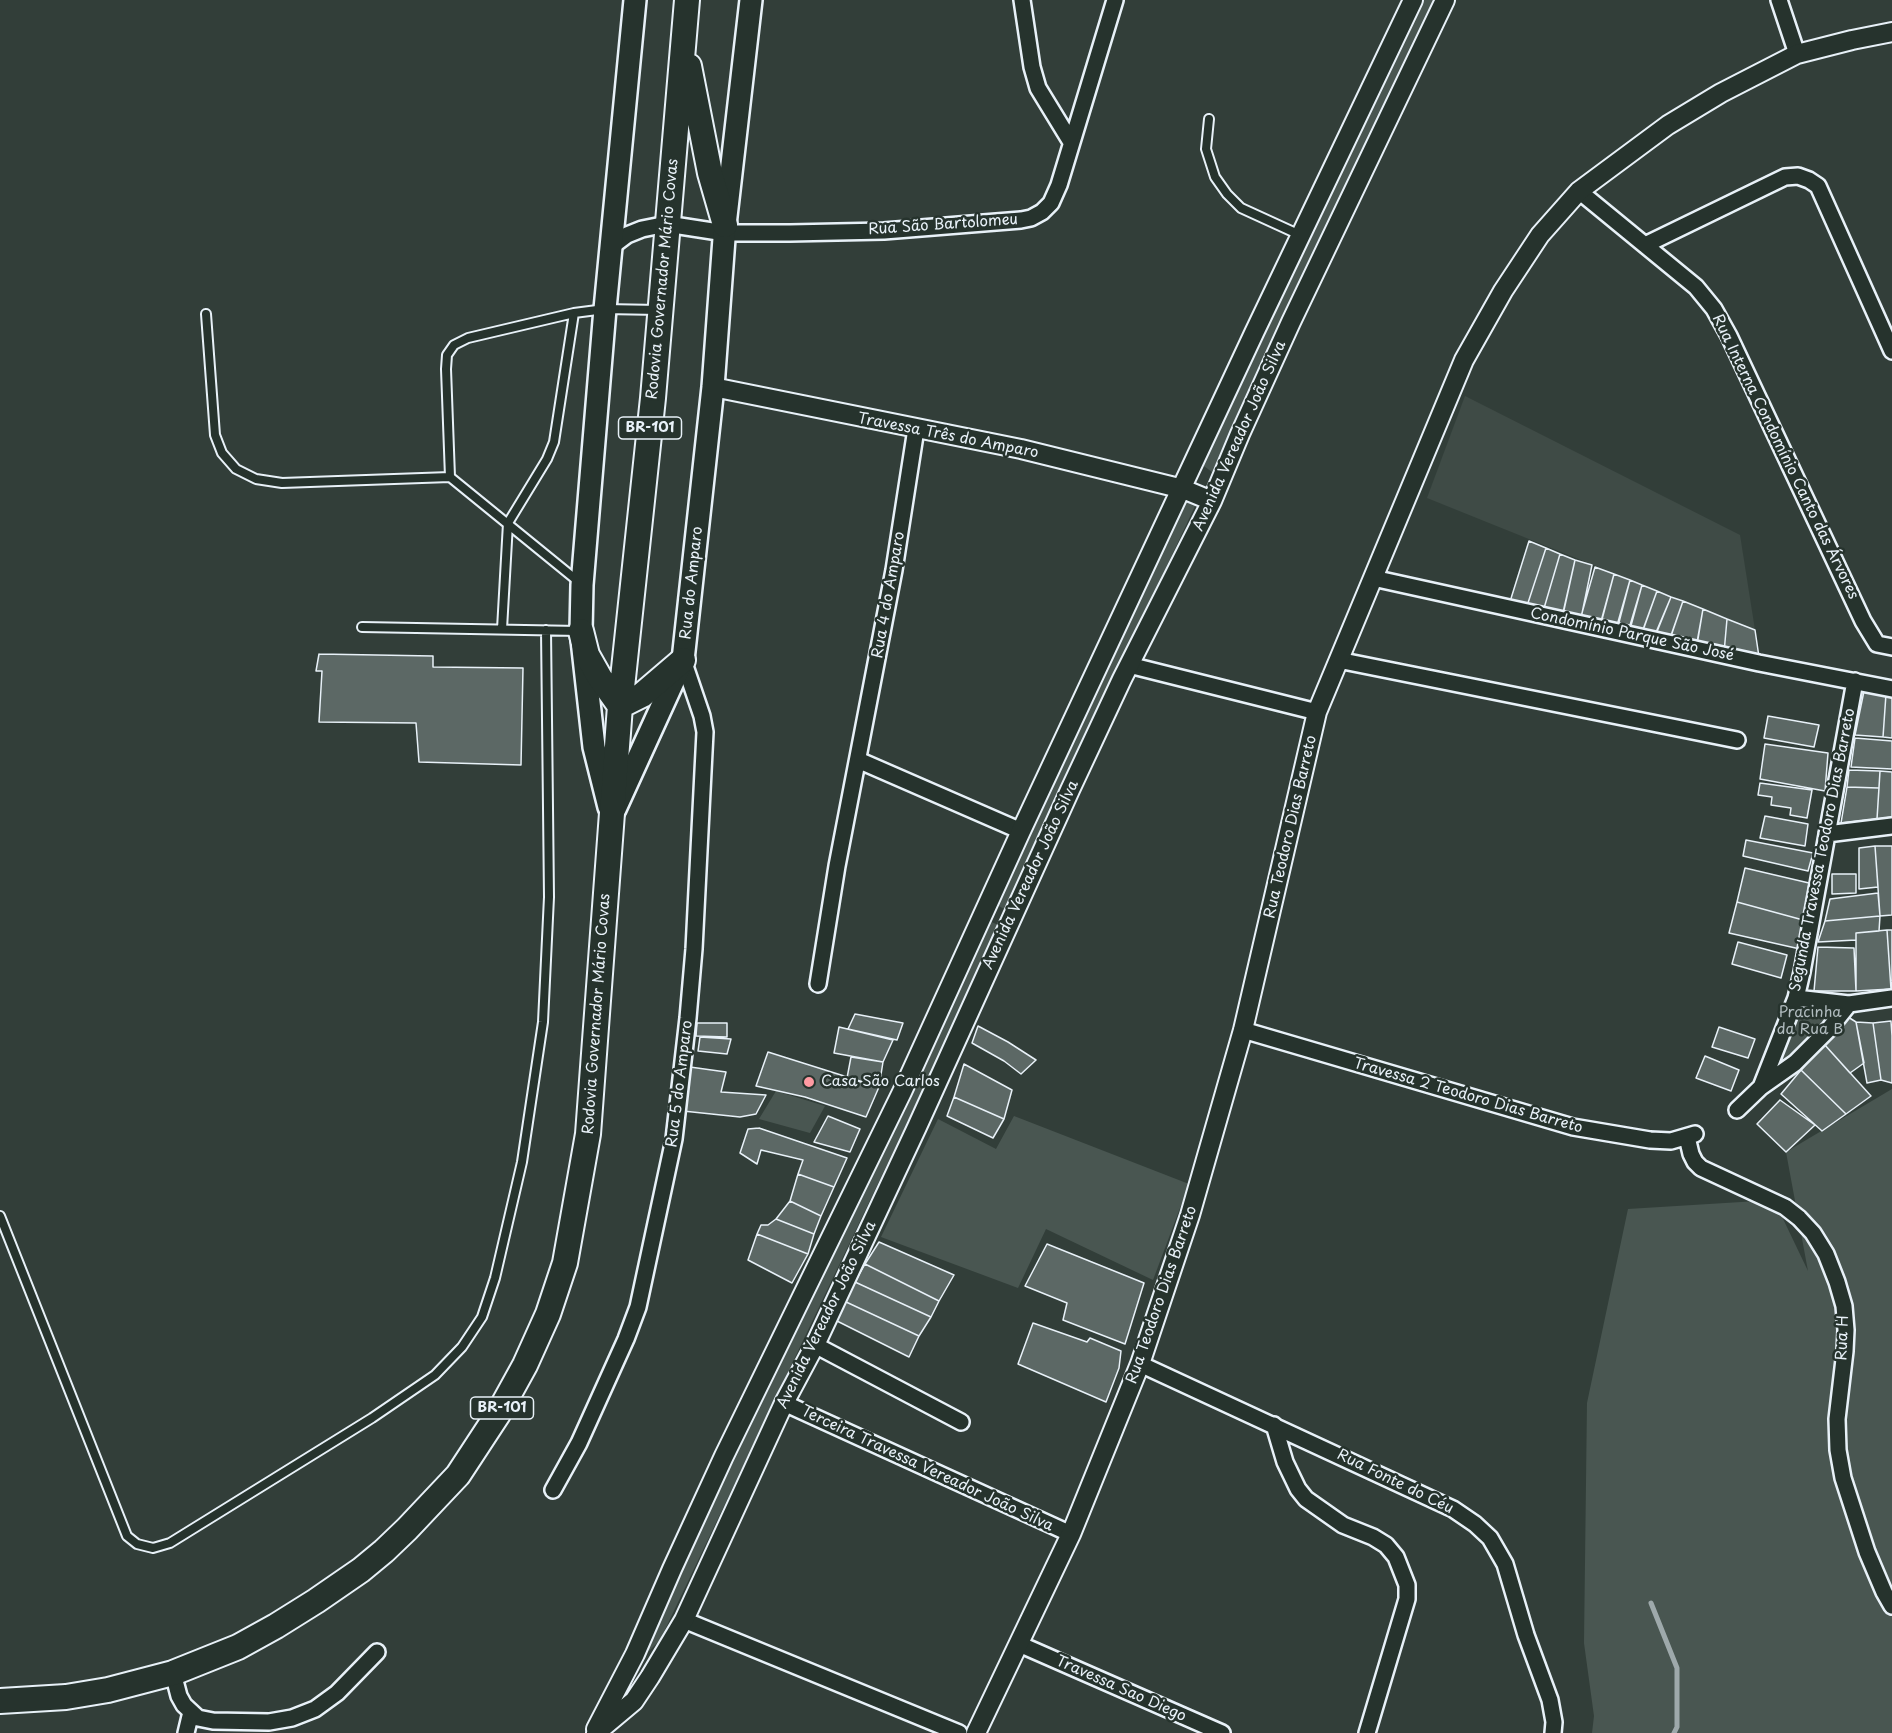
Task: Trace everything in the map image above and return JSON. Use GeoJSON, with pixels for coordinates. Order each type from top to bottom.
{"type":"FeatureCollection","features":[{"type":"Feature","properties":{"kind":"highway","name":"Rodovia Governador Mário Covas"},"geometry":{"type":"LineString","coordinates":[[0,1701],[66,1697],[108,1690],[173,1673],[238,1647],[316,1602],[384,1551],[458,1475],[498,1414],[540,1334],[559,1285],[588,1134],[620,706],[652,410],[687,0]]}},
{"type":"Feature","properties":{"kind":"highway"},"geometry":{"type":"LineString","coordinates":[[683,40],[710,173],[725,229]]}},
{"type":"Feature","properties":{"kind":"highway"},"geometry":{"type":"LineString","coordinates":[[581,631],[587,655],[620,706],[642,694],[683,660]]}},
{"type":"Feature","properties":{"kind":"main road"},"geometry":{"type":"LineString","coordinates":[[612,816],[594,747],[581,631],[582,585],[605,309],[635,0]]}},
{"type":"Feature","properties":{"kind":"main road","name":"Rua do Amparo"},"geometry":{"type":"LineString","coordinates":[[612,816],[683,660],[713,387],[725,229],[750,0]]}},
{"type":"Feature","properties":{"kind":"street"},"geometry":{"type":"LineString","coordinates":[[1022,0],[1032,67],[1038,88],[1071,142]]}},
{"type":"Feature","properties":{"kind":"street","name":"Rua São Bartolomeu"},"geometry":{"type":"LineString","coordinates":[[667,224],[725,229],[884,231],[1021,220],[1042,212],[1051,203],[1059,185],[1115,0]]}},
{"type":"Feature","properties":{"kind":"street","name":"Avenida Vereador João Silva"},"geometry":{"type":"LineString","coordinates":[[595,1733],[635,1654],[724,1456],[902,1092],[1021,831],[1300,235],[1413,0]]}},
{"type":"Feature","properties":{"kind":"street","name":"Avenida Vereador João Silva"},"geometry":{"type":"LineString","coordinates":[[595,1733],[634,1701],[651,1677],[684,1620],[784,1403],[815,1345],[917,1127],[1015,909],[1126,672],[1212,501],[1291,322],[1445,0]]}},
{"type":"Feature","properties":{"kind":"street"},"geometry":{"type":"LineString","coordinates":[[1779,0],[1797,54]]}},
{"type":"Feature","properties":{"kind":"street","name":"Rua Teodoro Dias Barreto"},"geometry":{"type":"LineString","coordinates":[[976,1733],[1071,1534],[1140,1364],[1190,1215],[1243,1030],[1317,712],[1464,360],[1503,291],[1540,235],[1579,191],[1668,125],[1721,93],[1797,54],[1892,32]]}},
{"type":"Feature","properties":{"kind":"street"},"geometry":{"type":"LineString","coordinates":[[1645,244],[1785,177],[1798,176],[1809,180],[1818,186],[1892,351]]}},
{"type":"Feature","properties":{"kind":"street","name":"Rua Interna Condomínio Canto das Árvores"},"geometry":{"type":"LineString","coordinates":[[1579,191],[1696,287],[1714,309],[1729,336],[1863,621],[1877,644],[1892,647]]}},
{"type":"Feature","properties":{"kind":"street"},"geometry":{"type":"LineString","coordinates":[[611,247],[627,235],[642,229],[667,224]]}},
{"type":"Feature","properties":{"kind":"street","name":"Travessa Três do Amparo"},"geometry":{"type":"LineString","coordinates":[[713,387],[1021,449],[1183,489],[1212,501]]}},
{"type":"Feature","properties":{"kind":"street","name":"Rua 4 do Amparo"},"geometry":{"type":"LineString","coordinates":[[818,984],[837,866],[892,581],[916,429]]}},
{"type":"Feature","properties":{"kind":"street","name":"Condomínio Parque São José"},"geometry":{"type":"LineString","coordinates":[[1372,578],[1681,646],[1892,689]]}},
{"type":"Feature","properties":{"kind":"street","name":"Rua 5 do Amparo"},"geometry":{"type":"LineString","coordinates":[[553,1490],[579,1443],[638,1307],[674,1139],[694,949],[705,732],[702,716],[683,660]]}},
{"type":"Feature","properties":{"kind":"street"},"geometry":{"type":"LineString","coordinates":[[1338,660],[1737,740]]}},
{"type":"Feature","properties":{"kind":"street"},"geometry":{"type":"LineString","coordinates":[[1098,668],[1317,712]]}},
{"type":"Feature","properties":{"kind":"street","name":"Segunda Travessa Teodoro Dias Barreto"},"geometry":{"type":"LineString","coordinates":[[1737,1110],[1761,1087],[1796,998],[1855,681]]}},
{"type":"Feature","properties":{"kind":"street"},"geometry":{"type":"LineString","coordinates":[[858,760],[1021,831]]}},
{"type":"Feature","properties":{"kind":"street"},"geometry":{"type":"LineString","coordinates":[[1827,834],[1892,826]]}},
{"type":"Feature","properties":{"kind":"street"},"geometry":{"type":"LineString","coordinates":[[990,899],[1015,909]]}},
{"type":"Feature","properties":{"kind":"street"},"geometry":{"type":"LineString","coordinates":[[1796,998],[1850,1004],[1892,998]]}},
{"type":"Feature","properties":{"kind":"street"},"geometry":{"type":"LineString","coordinates":[[1761,1087],[1795,1063],[1850,1004]]}},
{"type":"Feature","properties":{"kind":"street","name":"Travessa 2 Teodoro Dias Barreto"},"geometry":{"type":"LineString","coordinates":[[1243,1030],[1573,1127],[1650,1140],[1671,1141],[1692,1135]]}},
{"type":"Feature","properties":{"kind":"street","name":"Rua H"},"geometry":{"type":"LineString","coordinates":[[1692,1135],[1691,1154],[1701,1168],[1785,1207],[1813,1233],[1826,1254],[1844,1306],[1846,1330],[1837,1419],[1838,1450],[1843,1478],[1867,1552],[1892,1606]]}},
{"type":"Feature","properties":{"kind":"street"},"geometry":{"type":"LineString","coordinates":[[815,1345],[961,1422]]}},
{"type":"Feature","properties":{"kind":"street","name":"Rua Fonte do Céu"},"geometry":{"type":"LineString","coordinates":[[1140,1364],[1453,1509],[1475,1524],[1490,1538],[1505,1564],[1526,1635],[1550,1700],[1554,1722],[1553,1733]]}},
{"type":"Feature","properties":{"kind":"street","name":"Terceira Travessa Vereador João Silva"},"geometry":{"type":"LineString","coordinates":[[784,1403],[1071,1534]]}},
{"type":"Feature","properties":{"kind":"street"},"geometry":{"type":"LineString","coordinates":[[1274,1425],[1285,1462],[1298,1489],[1306,1499],[1343,1525],[1372,1536],[1386,1545],[1396,1557],[1407,1585],[1407,1599],[1367,1733]]}},
{"type":"Feature","properties":{"kind":"street"},"geometry":{"type":"LineString","coordinates":[[684,1620],[959,1733]]}},
{"type":"Feature","properties":{"kind":"street","name":"Travessa Sao Diego"},"geometry":{"type":"LineString","coordinates":[[1019,1644],[1222,1733]]}},
{"type":"Feature","properties":{"kind":"street"},"geometry":{"type":"LineString","coordinates":[[173,1673],[180,1696],[198,1718],[213,1721],[269,1722],[292,1718],[315,1709],[338,1693],[377,1652]]}},
{"type":"Feature","properties":{"kind":"street"},"geometry":{"type":"LineString","coordinates":[[186,1733],[191,1712]]}},
{"type":"Feature","properties":{"kind":"lane"},"geometry":{"type":"LineString","coordinates":[[1209,119],[1206,149],[1215,177],[1227,194],[1241,208],[1300,235]]}},
{"type":"Feature","properties":{"kind":"lane"},"geometry":{"type":"LineString","coordinates":[[450,477],[446,369],[447,355],[454,345],[468,338],[574,313],[605,309],[660,310]]}},
{"type":"Feature","properties":{"kind":"lane"},"geometry":{"type":"LineString","coordinates":[[502,629],[508,523],[547,459],[554,442],[574,313]]}},
{"type":"Feature","properties":{"kind":"lane"},"geometry":{"type":"LineString","coordinates":[[206,314],[215,435],[222,453],[236,469],[256,479],[282,483],[450,477],[582,585]]}},
{"type":"Feature","properties":{"kind":"lane"},"geometry":{"type":"LineString","coordinates":[[362,627],[581,631]]}},
{"type":"Feature","properties":{"kind":"lane"},"geometry":{"type":"LineString","coordinates":[[0,1216],[127,1536],[137,1544],[153,1548],[170,1543],[381,1412],[435,1375],[462,1347],[482,1317],[495,1278],[522,1162],[543,1022],[549,897],[546,630]]}},
{"type":"Feature","properties":{"kind":"shaded area"},"geometry":{"type":"Polygon","coordinates":[[[1465,396],[1740,535],[1755,630],[1427,498],[1465,396]]]}},
{"type":"Feature","properties":{"kind":"green space"},"geometry":{"type":"Polygon","coordinates":[[[1414,0],[1438,0],[1212,472],[1197,461],[1414,0]]]}},
{"type":"Feature","properties":{"kind":"green space"},"geometry":{"type":"Polygon","coordinates":[[[1187,481],[1202,491],[1006,910],[988,900],[1187,481]]]}},
{"type":"Feature","properties":{"kind":"green space"},"geometry":{"type":"Polygon","coordinates":[[[979,917],[1001,926],[660,1640],[649,1651],[648,1644],[979,917]]]}},
{"type":"Feature","properties":{"kind":"green space","name":"Pracinha da Rua B"},"geometry":{"type":"Polygon","coordinates":[[[1800,1004],[1844,1010],[1772,1073],[1800,1004]]]}},
{"type":"Feature","properties":{"kind":"green space"},"geometry":{"type":"Polygon","coordinates":[[[1892,1089],[1892,1733],[1592,1733],[1594,1716],[1584,1643],[1587,1403],[1628,1209],[1774,1200],[1808,1271],[1786,1152],[1892,1089]],[[1839,1427],[1850,1501],[1881,1582],[1839,1427]]]}},
{"type":"Feature","properties":{"kind":"green space"},"geometry":{"type":"Polygon","coordinates":[[[776,1091],[825,1106],[810,1133],[759,1119],[776,1091]]]}},
{"type":"Feature","properties":{"kind":"green space"},"geometry":{"type":"Polygon","coordinates":[[[1014,1116],[1189,1184],[1153,1280],[1046,1229],[1018,1288],[881,1237],[938,1119],[996,1149],[1014,1116]]]}},
{"type":"Feature","properties":{"kind":"building"},"geometry":{"type":"Polygon","coordinates":[[[1529,541],[1546,548],[1525,612],[1508,608],[1529,541]]]}},
{"type":"Feature","properties":{"kind":"building"},"geometry":{"type":"Polygon","coordinates":[[[1546,548],[1560,554],[1542,615],[1525,612],[1546,548]]]}},
{"type":"Feature","properties":{"kind":"building"},"geometry":{"type":"Polygon","coordinates":[[[1560,554],[1575,560],[1562,617],[1542,615],[1560,554]]]}},
{"type":"Feature","properties":{"kind":"building"},"geometry":{"type":"Polygon","coordinates":[[[1575,560],[1592,565],[1580,623],[1562,619],[1575,560]]]}},
{"type":"Feature","properties":{"kind":"building"},"geometry":{"type":"Polygon","coordinates":[[[1595,567],[1614,574],[1600,625],[1580,620],[1595,567]]]}},
{"type":"Feature","properties":{"kind":"building"},"geometry":{"type":"Polygon","coordinates":[[[1614,574],[1630,580],[1616,629],[1600,627],[1614,574]]]}},
{"type":"Feature","properties":{"kind":"building"},"geometry":{"type":"Polygon","coordinates":[[[1630,580],[1642,585],[1628,632],[1617,630],[1630,580]]]}},
{"type":"Feature","properties":{"kind":"building"},"geometry":{"type":"Polygon","coordinates":[[[1642,585],[1657,591],[1641,635],[1629,633],[1642,585]]]}},
{"type":"Feature","properties":{"kind":"building"},"geometry":{"type":"Polygon","coordinates":[[[1657,591],[1671,597],[1654,637],[1641,636],[1657,591]]]}},
{"type":"Feature","properties":{"kind":"building"},"geometry":{"type":"Polygon","coordinates":[[[1671,597],[1683,601],[1669,641],[1654,639],[1671,597]]]}},
{"type":"Feature","properties":{"kind":"building"},"geometry":{"type":"Polygon","coordinates":[[[1683,601],[1703,609],[1696,648],[1669,642],[1683,601]]]}},
{"type":"Feature","properties":{"kind":"building"},"geometry":{"type":"Polygon","coordinates":[[[1703,609],[1727,619],[1724,653],[1697,645],[1703,609]]]}},
{"type":"Feature","properties":{"kind":"building"},"geometry":{"type":"Polygon","coordinates":[[[1727,619],[1755,630],[1759,657],[1724,653],[1727,619]]]}},
{"type":"Feature","properties":{"kind":"building"},"geometry":{"type":"Polygon","coordinates":[[[319,654],[433,656],[433,667],[523,668],[521,765],[419,762],[416,723],[319,722],[322,671],[316,671],[319,654]]]}},
{"type":"Feature","properties":{"kind":"building"},"geometry":{"type":"Polygon","coordinates":[[[1864,691],[1886,694],[1883,737],[1855,735],[1864,691]]]}},
{"type":"Feature","properties":{"kind":"building"},"geometry":{"type":"Polygon","coordinates":[[[1886,694],[1892,694],[1892,738],[1883,737],[1886,694]]]}},
{"type":"Feature","properties":{"kind":"building"},"geometry":{"type":"Polygon","coordinates":[[[1768,716],[1819,725],[1814,747],[1764,738],[1768,716]]]}},
{"type":"Feature","properties":{"kind":"building"},"geometry":{"type":"Polygon","coordinates":[[[1855,738],[1892,741],[1892,769],[1851,767],[1855,738]]]}},
{"type":"Feature","properties":{"kind":"building"},"geometry":{"type":"Polygon","coordinates":[[[1765,744],[1828,753],[1825,791],[1760,779],[1765,744]]]}},
{"type":"Feature","properties":{"kind":"building"},"geometry":{"type":"Polygon","coordinates":[[[1849,770],[1880,771],[1879,788],[1847,787],[1849,770]]]}},
{"type":"Feature","properties":{"kind":"building"},"geometry":{"type":"Polygon","coordinates":[[[1880,771],[1892,772],[1892,817],[1877,819],[1880,771]]]}},
{"type":"Feature","properties":{"kind":"building"},"geometry":{"type":"Polygon","coordinates":[[[1760,783],[1812,790],[1807,818],[1790,815],[1791,808],[1771,805],[1772,797],[1758,795],[1760,783]]]}},
{"type":"Feature","properties":{"kind":"building"},"geometry":{"type":"Polygon","coordinates":[[[1847,787],[1879,788],[1877,819],[1841,823],[1847,787]]]}},
{"type":"Feature","properties":{"kind":"building"},"geometry":{"type":"Polygon","coordinates":[[[1765,816],[1808,824],[1805,846],[1760,838],[1765,816]]]}},
{"type":"Feature","properties":{"kind":"building"},"geometry":{"type":"Polygon","coordinates":[[[1746,840],[1813,853],[1808,871],[1743,856],[1746,840]]]}},
{"type":"Feature","properties":{"kind":"building"},"geometry":{"type":"Polygon","coordinates":[[[1875,846],[1892,846],[1892,915],[1880,916],[1875,846]]]}},
{"type":"Feature","properties":{"kind":"building"},"geometry":{"type":"Polygon","coordinates":[[[1875,846],[1878,887],[1859,889],[1859,848],[1875,846]]]}},
{"type":"Feature","properties":{"kind":"building"},"geometry":{"type":"Polygon","coordinates":[[[1745,868],[1809,883],[1803,920],[1737,902],[1745,868]]]}},
{"type":"Feature","properties":{"kind":"building"},"geometry":{"type":"Polygon","coordinates":[[[1832,874],[1856,874],[1856,893],[1832,894],[1832,874]]]}},
{"type":"Feature","properties":{"kind":"building"},"geometry":{"type":"Polygon","coordinates":[[[1878,893],[1880,916],[1825,921],[1830,899],[1878,893]]]}},
{"type":"Feature","properties":{"kind":"building"},"geometry":{"type":"Polygon","coordinates":[[[1737,902],[1803,920],[1800,949],[1729,933],[1737,902]]]}},
{"type":"Feature","properties":{"kind":"building"},"geometry":{"type":"Polygon","coordinates":[[[1880,916],[1879,931],[1856,933],[1856,940],[1818,942],[1825,921],[1880,916]]]}},
{"type":"Feature","properties":{"kind":"building"},"geometry":{"type":"Polygon","coordinates":[[[1887,930],[1891,989],[1856,991],[1856,933],[1887,930]]]}},
{"type":"Feature","properties":{"kind":"building"},"geometry":{"type":"Polygon","coordinates":[[[1887,930],[1892,930],[1892,989],[1891,989],[1887,930]]]}},
{"type":"Feature","properties":{"kind":"building"},"geometry":{"type":"Polygon","coordinates":[[[1738,942],[1787,955],[1781,978],[1732,964],[1738,942]]]}},
{"type":"Feature","properties":{"kind":"building"},"geometry":{"type":"Polygon","coordinates":[[[1818,947],[1854,948],[1856,991],[1814,991],[1818,947]]]}},
{"type":"Feature","properties":{"kind":"building"},"geometry":{"type":"Polygon","coordinates":[[[855,1014],[903,1023],[897,1040],[848,1029],[855,1014]]]}},
{"type":"Feature","properties":{"kind":"building"},"geometry":{"type":"Polygon","coordinates":[[[1848,1017],[1856,1022],[1864,1063],[1850,1073],[1824,1044],[1848,1017]]]}},
{"type":"Feature","properties":{"kind":"building"},"geometry":{"type":"Polygon","coordinates":[[[1891,1021],[1892,1083],[1881,1080],[1873,1023],[1891,1021]]]}},
{"type":"Feature","properties":{"kind":"building"},"geometry":{"type":"Polygon","coordinates":[[[1856,1022],[1873,1023],[1881,1080],[1867,1083],[1856,1022]]]}},
{"type":"Feature","properties":{"kind":"building"},"geometry":{"type":"Polygon","coordinates":[[[697,1023],[727,1023],[727,1037],[696,1036],[697,1023]]]}},
{"type":"Feature","properties":{"kind":"building"},"geometry":{"type":"Polygon","coordinates":[[[978,1026],[1036,1060],[1021,1074],[1004,1061],[972,1043],[978,1026]]]}},
{"type":"Feature","properties":{"kind":"building"},"geometry":{"type":"Polygon","coordinates":[[[839,1027],[893,1040],[883,1062],[834,1053],[839,1027]]]}},
{"type":"Feature","properties":{"kind":"building"},"geometry":{"type":"Polygon","coordinates":[[[1719,1027],[1755,1039],[1748,1058],[1712,1047],[1719,1027]]]}},
{"type":"Feature","properties":{"kind":"building"},"geometry":{"type":"Polygon","coordinates":[[[700,1037],[731,1039],[727,1054],[698,1051],[700,1037]]]}},
{"type":"Feature","properties":{"kind":"building"},"geometry":{"type":"Polygon","coordinates":[[[1824,1044],[1871,1096],[1846,1114],[1801,1070],[1824,1044]]]}},
{"type":"Feature","properties":{"kind":"building","name":"Casa São Carlos"},"geometry":{"type":"Polygon","coordinates":[[[768,1052],[879,1087],[866,1117],[805,1097],[756,1086],[768,1052]]]}},
{"type":"Feature","properties":{"kind":"building"},"geometry":{"type":"Polygon","coordinates":[[[1705,1056],[1739,1070],[1731,1091],[1696,1078],[1705,1056]]]}},
{"type":"Feature","properties":{"kind":"building"},"geometry":{"type":"Polygon","coordinates":[[[851,1057],[883,1062],[879,1087],[847,1078],[851,1057]]]}},
{"type":"Feature","properties":{"kind":"building"},"geometry":{"type":"Polygon","coordinates":[[[964,1064],[1012,1090],[1004,1119],[954,1097],[964,1064]]]}},
{"type":"Feature","properties":{"kind":"building"},"geometry":{"type":"Polygon","coordinates":[[[690,1067],[726,1072],[721,1092],[766,1095],[756,1114],[740,1117],[683,1111],[690,1067]]]}},
{"type":"Feature","properties":{"kind":"building"},"geometry":{"type":"Polygon","coordinates":[[[1801,1070],[1846,1114],[1822,1131],[1781,1094],[1801,1070]]]}},
{"type":"Feature","properties":{"kind":"building"},"geometry":{"type":"Polygon","coordinates":[[[954,1097],[1004,1119],[993,1138],[947,1116],[954,1097]]]}},
{"type":"Feature","properties":{"kind":"building"},"geometry":{"type":"Polygon","coordinates":[[[1780,1100],[1815,1125],[1786,1152],[1757,1124],[1780,1100]]]}},
{"type":"Feature","properties":{"kind":"building"},"geometry":{"type":"Polygon","coordinates":[[[828,1116],[860,1129],[850,1152],[814,1142],[828,1116]]]}},
{"type":"Feature","properties":{"kind":"building"},"geometry":{"type":"Polygon","coordinates":[[[759,1128],[847,1158],[834,1187],[798,1174],[803,1160],[761,1150],[757,1164],[740,1153],[748,1129],[759,1128]]]}},
{"type":"Feature","properties":{"kind":"building"},"geometry":{"type":"Polygon","coordinates":[[[798,1174],[834,1187],[821,1216],[790,1201],[798,1174]]]}},
{"type":"Feature","properties":{"kind":"building"},"geometry":{"type":"Polygon","coordinates":[[[790,1201],[821,1216],[814,1234],[776,1219],[790,1201]]]}},
{"type":"Feature","properties":{"kind":"building"},"geometry":{"type":"Polygon","coordinates":[[[776,1219],[814,1234],[808,1254],[757,1234],[761,1225],[768,1225],[776,1219]]]}},
{"type":"Feature","properties":{"kind":"building"},"geometry":{"type":"Polygon","coordinates":[[[757,1234],[808,1254],[792,1283],[748,1260],[757,1234]]]}},
{"type":"Feature","properties":{"kind":"building"},"geometry":{"type":"Polygon","coordinates":[[[879,1242],[954,1275],[939,1301],[865,1264],[879,1242]]]}},
{"type":"Feature","properties":{"kind":"building"},"geometry":{"type":"Polygon","coordinates":[[[1047,1244],[1144,1283],[1125,1344],[1063,1320],[1067,1303],[1025,1286],[1047,1244]]]}},
{"type":"Feature","properties":{"kind":"building"},"geometry":{"type":"Polygon","coordinates":[[[865,1264],[939,1301],[931,1317],[855,1282],[865,1264]]]}},
{"type":"Feature","properties":{"kind":"building"},"geometry":{"type":"Polygon","coordinates":[[[855,1282],[931,1317],[919,1336],[844,1301],[855,1282]]]}},
{"type":"Feature","properties":{"kind":"building"},"geometry":{"type":"Polygon","coordinates":[[[844,1301],[919,1336],[909,1357],[833,1319],[844,1301]]]}},
{"type":"Feature","properties":{"kind":"building"},"geometry":{"type":"Polygon","coordinates":[[[1033,1323],[1087,1342],[1090,1338],[1121,1351],[1119,1368],[1106,1402],[1018,1364],[1033,1323]]]}},
{"type":"Feature","properties":{"kind":"waterway"},"geometry":{"type":"LineString","coordinates":[[1651,1603],[1677,1668],[1677,1727],[1674,1733]]}},
{"type":"Feature","properties":{"kind":"place","name":"Casa São Carlos"},"geometry":{"type":"Point","coordinates":[809,1082]}}]}
